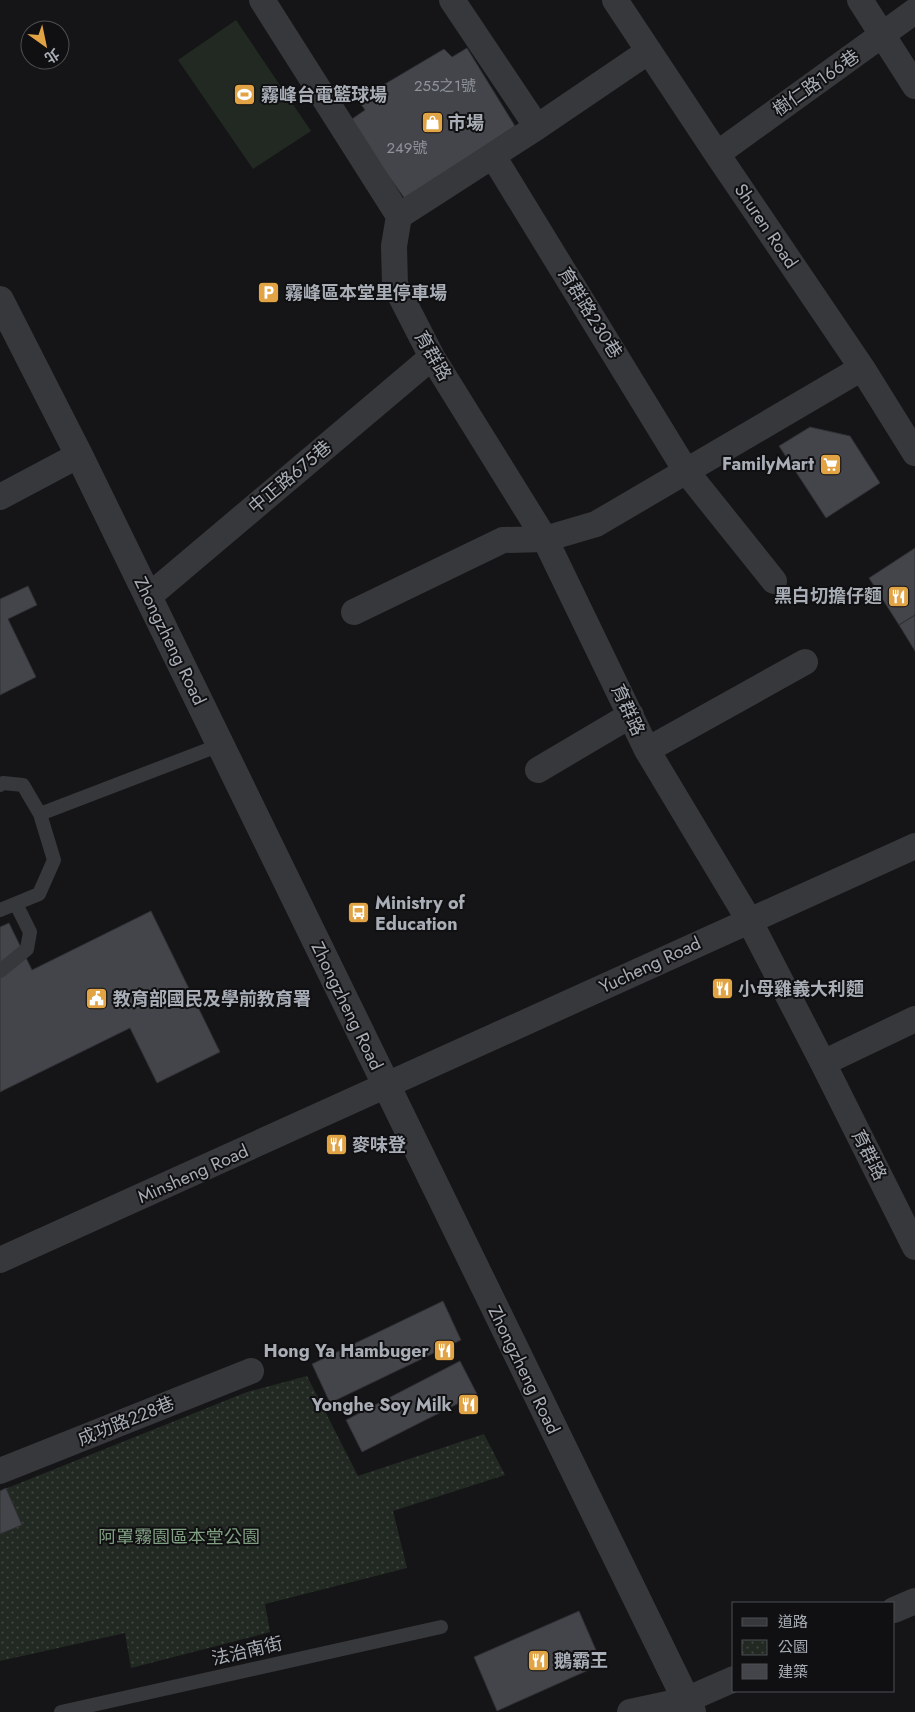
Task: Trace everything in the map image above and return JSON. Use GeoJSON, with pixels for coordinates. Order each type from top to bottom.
{"type":"FeatureCollection","features":[{"type":"Feature","properties":{"kind":"street"},"geometry":{"type":"LineString","coordinates":[[262,0],[399,216],[537,127],[649,51]]}},
{"type":"Feature","properties":{"kind":"street"},"geometry":{"type":"LineString","coordinates":[[452,0],[537,127]]}},
{"type":"Feature","properties":{"kind":"street","name":"Shuren Road"},"geometry":{"type":"LineString","coordinates":[[615,0],[912,442]]}},
{"type":"Feature","properties":{"kind":"street"},"geometry":{"type":"LineString","coordinates":[[860,0],[915,86]]}},
{"type":"Feature","properties":{"kind":"street","name":"樹仁路166巷"},"geometry":{"type":"LineString","coordinates":[[717,154],[915,11]]}},
{"type":"Feature","properties":{"kind":"street","name":"育群路230巷"},"geometry":{"type":"LineString","coordinates":[[493,156],[686,471],[774,581]]}},
{"type":"Feature","properties":{"kind":"street","name":"育群路"},"geometry":{"type":"LineString","coordinates":[[399,216],[394,246],[395,285],[432,357],[545,539],[647,750],[749,920],[915,1247]]}},
{"type":"Feature","properties":{"kind":"street","name":"Zhongzheng Road"},"geometry":{"type":"LineString","coordinates":[[0,300],[79,455],[689,1706]]}},
{"type":"Feature","properties":{"kind":"street","name":"中正路675巷"},"geometry":{"type":"LineString","coordinates":[[148,597],[432,357]]}},
{"type":"Feature","properties":{"kind":"street"},"geometry":{"type":"LineString","coordinates":[[354,612],[503,540],[545,539],[596,524],[862,368]]}},
{"type":"Feature","properties":{"kind":"street"},"geometry":{"type":"LineString","coordinates":[[0,496],[79,455]]}},
{"type":"Feature","properties":{"kind":"street","name":"育群路"},"geometry":{"type":"LineString","coordinates":[[647,750],[805,662]]}},
{"type":"Feature","properties":{"kind":"street"},"geometry":{"type":"LineString","coordinates":[[538,770],[631,715]]}},
{"type":"Feature","properties":{"kind":"street","name":"Yucheng Road"},"geometry":{"type":"LineString","coordinates":[[386,1087],[915,846]]}},
{"type":"Feature","properties":{"kind":"street"},"geometry":{"type":"LineString","coordinates":[[823,1063],[915,1019]]}},
{"type":"Feature","properties":{"kind":"street","name":"Minsheng Road"},"geometry":{"type":"LineString","coordinates":[[0,1260],[386,1087]]}},
{"type":"Feature","properties":{"kind":"street","name":"成功路228巷"},"geometry":{"type":"LineString","coordinates":[[0,1471],[251,1372]]}},
{"type":"Feature","properties":{"kind":"street"},"geometry":{"type":"LineString","coordinates":[[895,1610],[915,1601]]}},
{"type":"Feature","properties":{"kind":"street"},"geometry":{"type":"LineString","coordinates":[[630,1712],[689,1706],[732,1680]]}},
{"type":"Feature","properties":{"kind":"lane"},"geometry":{"type":"LineString","coordinates":[[40,814],[220,746]]}},
{"type":"Feature","properties":{"kind":"lane"},"geometry":{"type":"LineString","coordinates":[[0,785],[4,783],[24,785],[40,814],[54,860],[39,894],[0,910]]}},
{"type":"Feature","properties":{"kind":"lane"},"geometry":{"type":"LineString","coordinates":[[0,971],[27,949],[30,932],[16,904]]}},
{"type":"Feature","properties":{"kind":"lane","name":"法治南街"},"geometry":{"type":"LineString","coordinates":[[61,1712],[441,1627]]}},
{"type":"Feature","properties":{"kind":"green space","name":"霧峰台電籃球場"},"geometry":{"type":"Polygon","coordinates":[[[236,20],[311,131],[253,169],[178,60],[236,20]]]}},
{"type":"Feature","properties":{"kind":"green space","name":"阿罩霧園區本堂公園"},"geometry":{"type":"Polygon","coordinates":[[[307,1376],[358,1476],[484,1434],[505,1475],[393,1511],[407,1568],[265,1604],[270,1632],[131,1668],[125,1633],[0,1661],[0,1491],[247,1392],[307,1376]]]}},
{"type":"Feature","properties":{"kind":"building","name":"市場"},"geometry":{"type":"Polygon","coordinates":[[[467,48],[515,126],[405,199],[349,121],[365,110],[358,100],[444,49],[452,57],[467,48]]]}},
{"type":"Feature","properties":{"kind":"building","name":"FamilyMart"},"geometry":{"type":"Polygon","coordinates":[[[810,427],[850,436],[880,483],[826,518],[779,446],[810,427]]]}},
{"type":"Feature","properties":{"kind":"building","name":"黑白切擔仔麵"},"geometry":{"type":"Polygon","coordinates":[[[915,548],[915,615],[899,625],[869,578],[915,548]]]}},
{"type":"Feature","properties":{"kind":"building"},"geometry":{"type":"Polygon","coordinates":[[[28,586],[37,605],[8,619],[36,677],[0,695],[0,599],[28,586]]]}},
{"type":"Feature","properties":{"kind":"building"},"geometry":{"type":"Polygon","coordinates":[[[915,615],[915,651],[899,625],[915,615]]]}},
{"type":"Feature","properties":{"kind":"building","name":"教育部國民及學前教育署"},"geometry":{"type":"Polygon","coordinates":[[[151,911],[220,1052],[157,1083],[130,1028],[0,1092],[0,927],[9,923],[32,970],[151,911]]]}},
{"type":"Feature","properties":{"kind":"building"},"geometry":{"type":"Polygon","coordinates":[[[443,1301],[461,1340],[330,1403],[312,1364],[443,1301]]]}},
{"type":"Feature","properties":{"kind":"building"},"geometry":{"type":"Polygon","coordinates":[[[460,1361],[477,1394],[362,1452],[346,1420],[460,1361]]]}},
{"type":"Feature","properties":{"kind":"building"},"geometry":{"type":"Polygon","coordinates":[[[6,1488],[22,1525],[0,1534],[0,1491],[6,1488]]]}},
{"type":"Feature","properties":{"kind":"building","name":"鵝霸王"},"geometry":{"type":"Polygon","coordinates":[[[579,1611],[602,1664],[497,1711],[474,1657],[579,1611]]]}},
{"type":"Feature","properties":{"kind":"place","name":"霧峰台電籃球場"},"geometry":{"type":"Point","coordinates":[245,95]}},
{"type":"Feature","properties":{"kind":"place","name":"市場"},"geometry":{"type":"Point","coordinates":[432,123]}},
{"type":"Feature","properties":{"kind":"place","name":"霧峰區本堂里停車場"},"geometry":{"type":"Point","coordinates":[269,293]}},
{"type":"Feature","properties":{"kind":"place","name":"FamilyMart"},"geometry":{"type":"Point","coordinates":[830,464]}},
{"type":"Feature","properties":{"kind":"place","name":"黑白切擔仔麵"},"geometry":{"type":"Point","coordinates":[898,596]}},
{"type":"Feature","properties":{"kind":"place","name":"Ministry of Education"},"geometry":{"type":"Point","coordinates":[359,913]}},
{"type":"Feature","properties":{"kind":"place","name":"小母雞義大利麵"},"geometry":{"type":"Point","coordinates":[722,989]}},
{"type":"Feature","properties":{"kind":"place","name":"教育部國民及學前教育署"},"geometry":{"type":"Point","coordinates":[97,999]}},
{"type":"Feature","properties":{"kind":"place","name":"麥味登"},"geometry":{"type":"Point","coordinates":[336,1145]}},
{"type":"Feature","properties":{"kind":"place","name":"Hong Ya Hambuger"},"geometry":{"type":"Point","coordinates":[445,1351]}},
{"type":"Feature","properties":{"kind":"place","name":"Yonghe Soy Milk"},"geometry":{"type":"Point","coordinates":[468,1405]}},
{"type":"Feature","properties":{"kind":"place","name":"鵝霸王"},"geometry":{"type":"Point","coordinates":[538,1661]}}]}
